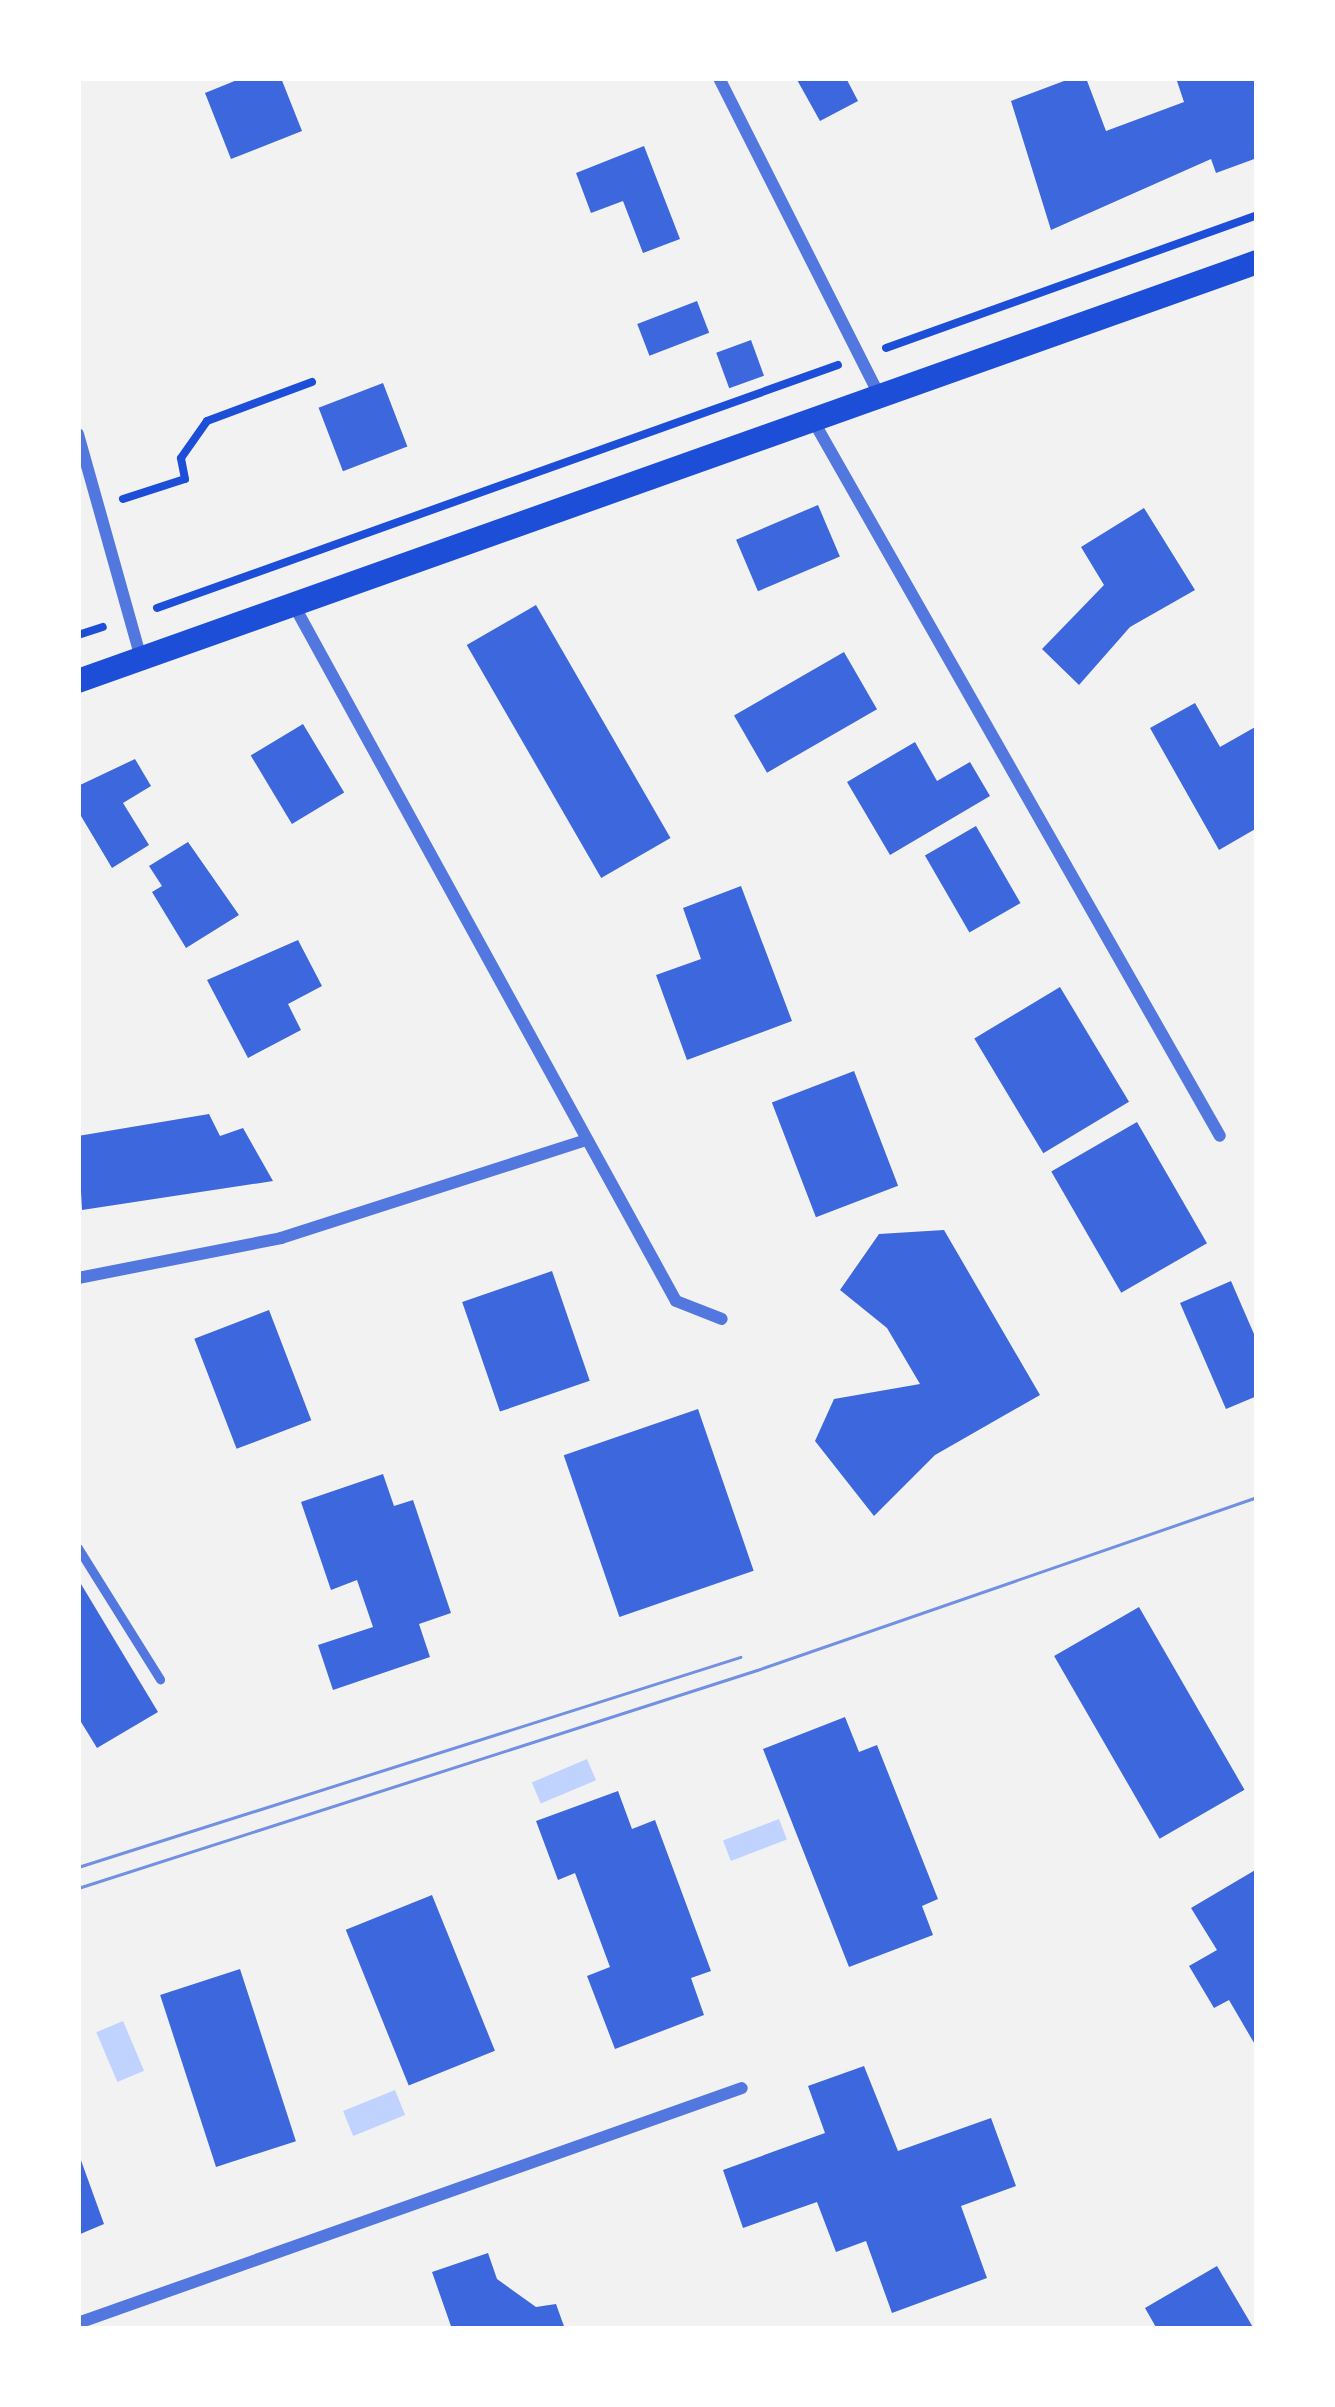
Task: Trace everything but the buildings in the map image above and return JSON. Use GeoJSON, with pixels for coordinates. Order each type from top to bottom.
{"type":"FeatureCollection","features":[{"type":"Feature","properties":{"kind":"main road"},"geometry":{"type":"LineString","coordinates":[[78,681],[296,609],[1257,262]]}},
{"type":"Feature","properties":{"kind":"street"},"geometry":{"type":"LineString","coordinates":[[719,78],[880,397]]}},
{"type":"Feature","properties":{"kind":"street"},"geometry":{"type":"LineString","coordinates":[[814,422],[1220,1136]]}},
{"type":"Feature","properties":{"kind":"street"},"geometry":{"type":"LineString","coordinates":[[78,434],[142,660]]}},
{"type":"Feature","properties":{"kind":"street"},"geometry":{"type":"LineString","coordinates":[[296,609],[676,1301],[722,1319]]}},
{"type":"Feature","properties":{"kind":"street"},"geometry":{"type":"LineString","coordinates":[[78,1278],[281,1238],[587,1140]]}},
{"type":"Feature","properties":{"kind":"street"},"geometry":{"type":"LineString","coordinates":[[78,2324],[742,2088]]}},
{"type":"Feature","properties":{"kind":"lane"},"geometry":{"type":"LineString","coordinates":[[78,1548],[160,1678]]}},
{"type":"Feature","properties":{"kind":"path"},"geometry":{"type":"LineString","coordinates":[[78,635],[1257,215]]}},
{"type":"Feature","properties":{"kind":"path"},"geometry":{"type":"LineString","coordinates":[[98,507],[184,478],[181,458],[207,421],[312,382]]}},
{"type":"Feature","properties":{"kind":"water"},"geometry":{"type":"Polygon","coordinates":[[[587,1759],[596,1780],[541,1804],[532,1782],[587,1759]]]}},
{"type":"Feature","properties":{"kind":"water"},"geometry":{"type":"Polygon","coordinates":[[[779,1819],[787,1840],[731,1861],[723,1841],[779,1819]]]}},
{"type":"Feature","properties":{"kind":"water"},"geometry":{"type":"Polygon","coordinates":[[[123,2021],[144,2071],[117,2082],[96,2032],[123,2021]]]}},
{"type":"Feature","properties":{"kind":"water"},"geometry":{"type":"Polygon","coordinates":[[[395,2090],[405,2115],[353,2136],[343,2111],[395,2090]]]}},
{"type":"Feature","properties":{"kind":"tram line"},"geometry":{"type":"LineString","coordinates":[[78,1888],[757,1670],[1257,1497]]}},
{"type":"Feature","properties":{"kind":"tram line"},"geometry":{"type":"LineString","coordinates":[[78,1867],[740,1657]]}}]}
